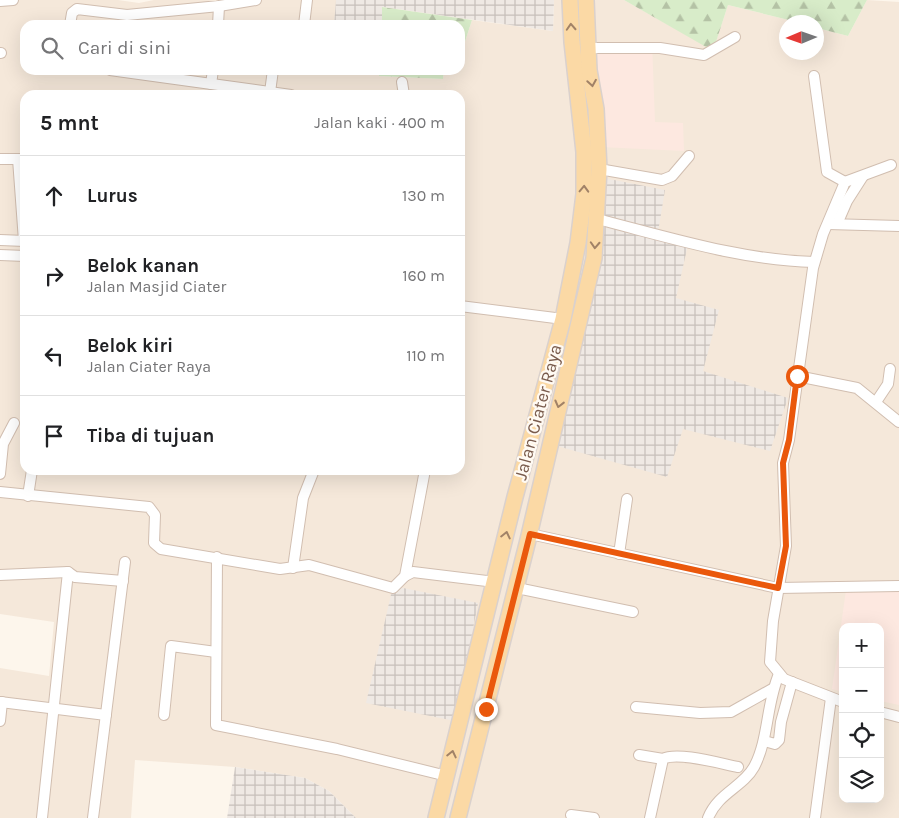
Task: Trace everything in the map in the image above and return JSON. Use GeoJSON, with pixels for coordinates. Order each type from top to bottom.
{"type":"FeatureCollection","features":[{"type":"Feature","properties":{"kind":"main road","name":"Jalan Ciater Raya"},"geometry":{"type":"LineString","coordinates":[[436,818],[515,497],[563,319],[578,243],[584,194],[584,152],[572,42],[570,0]]}},
{"type":"Feature","properties":{"kind":"main road","name":"Jalan Ciater Raya"},"geometry":{"type":"LineString","coordinates":[[458,818],[517,588],[594,258],[599,169],[596,109],[588,48],[586,0]]}},
{"type":"Feature","properties":{"kind":"main road"},"geometry":{"type":"LineString","coordinates":[[515,497],[536,504]]}},
{"type":"Feature","properties":{"kind":"main road"},"geometry":{"type":"LineString","coordinates":[[463,710],[485,716]]}},
{"type":"Feature","properties":{"kind":"street"},"geometry":{"type":"LineString","coordinates":[[0,1],[13,0]]}},
{"type":"Feature","properties":{"kind":"street"},"geometry":{"type":"LineString","coordinates":[[71,20],[72,13],[77,9],[126,20],[256,0]]}},
{"type":"Feature","properties":{"kind":"street"},"geometry":{"type":"LineString","coordinates":[[305,20],[307,0]]}},
{"type":"Feature","properties":{"kind":"street"},"geometry":{"type":"LineString","coordinates":[[218,6],[218,20]]}},
{"type":"Feature","properties":{"kind":"street"},"geometry":{"type":"LineString","coordinates":[[588,48],[651,48],[704,55],[735,38]]}},
{"type":"Feature","properties":{"kind":"street"},"geometry":{"type":"LineString","coordinates":[[172,75],[236,90]]}},
{"type":"Feature","properties":{"kind":"street"},"geometry":{"type":"LineString","coordinates":[[211,84],[212,75]]}},
{"type":"Feature","properties":{"kind":"street"},"geometry":{"type":"LineString","coordinates":[[270,90],[272,75]]}},
{"type":"Feature","properties":{"kind":"street"},"geometry":{"type":"LineString","coordinates":[[814,76],[827,172],[845,182],[891,164]]}},
{"type":"Feature","properties":{"kind":"street"},"geometry":{"type":"LineString","coordinates":[[402,82],[403,90]]}},
{"type":"Feature","properties":{"kind":"street"},"geometry":{"type":"LineString","coordinates":[[599,169],[662,180],[672,176],[689,156]]}},
{"type":"Feature","properties":{"kind":"street"},"geometry":{"type":"LineString","coordinates":[[0,159],[20,159]]}},
{"type":"Feature","properties":{"kind":"street"},"geometry":{"type":"LineString","coordinates":[[839,701],[792,682],[779,674],[770,662],[778,588],[786,546],[783,463],[789,440],[814,262],[832,224],[863,176]]}},
{"type":"Feature","properties":{"kind":"street"},"geometry":{"type":"LineString","coordinates":[[832,224],[845,182]]}},
{"type":"Feature","properties":{"kind":"street"},"geometry":{"type":"LineString","coordinates":[[597,219],[724,252],[778,260],[814,262]]}},
{"type":"Feature","properties":{"kind":"street"},"geometry":{"type":"LineString","coordinates":[[832,224],[899,226]]}},
{"type":"Feature","properties":{"kind":"street"},"geometry":{"type":"LineString","coordinates":[[0,240],[20,241]]}},
{"type":"Feature","properties":{"kind":"street"},"geometry":{"type":"LineString","coordinates":[[0,254],[20,256]]}},
{"type":"Feature","properties":{"kind":"street"},"geometry":{"type":"LineString","coordinates":[[465,307],[563,319]]}},
{"type":"Feature","properties":{"kind":"street"},"geometry":{"type":"LineString","coordinates":[[876,402],[888,384],[890,370]]}},
{"type":"Feature","properties":{"kind":"street"},"geometry":{"type":"LineString","coordinates":[[797,376],[857,388],[899,422]]}},
{"type":"Feature","properties":{"kind":"street"},"geometry":{"type":"LineString","coordinates":[[0,474],[3,444],[14,423]]}},
{"type":"Feature","properties":{"kind":"street"},"geometry":{"type":"LineString","coordinates":[[28,496],[31,475]]}},
{"type":"Feature","properties":{"kind":"street"},"geometry":{"type":"LineString","coordinates":[[293,568],[303,498],[312,475]]}},
{"type":"Feature","properties":{"kind":"street"},"geometry":{"type":"LineString","coordinates":[[405,576],[423,475]]}},
{"type":"Feature","properties":{"kind":"street"},"geometry":{"type":"LineString","coordinates":[[0,492],[149,507],[155,514],[154,539],[158,548],[280,569],[309,565],[393,588],[405,576],[413,572],[495,582]]}},
{"type":"Feature","properties":{"kind":"street"},"geometry":{"type":"LineString","coordinates":[[619,554],[627,499]]}},
{"type":"Feature","properties":{"kind":"street"},"geometry":{"type":"LineString","coordinates":[[530,534],[778,588],[899,586]]}},
{"type":"Feature","properties":{"kind":"street"},"geometry":{"type":"LineString","coordinates":[[217,557],[215,721],[220,727],[337,749],[446,776]]}},
{"type":"Feature","properties":{"kind":"street"},"geometry":{"type":"LineString","coordinates":[[93,818],[125,562]]}},
{"type":"Feature","properties":{"kind":"street"},"geometry":{"type":"LineString","coordinates":[[0,576],[68,572],[75,577],[123,581]]}},
{"type":"Feature","properties":{"kind":"street"},"geometry":{"type":"LineString","coordinates":[[42,818],[68,572]]}},
{"type":"Feature","properties":{"kind":"street"},"geometry":{"type":"LineString","coordinates":[[517,588],[633,612]]}},
{"type":"Feature","properties":{"kind":"street"},"geometry":{"type":"LineString","coordinates":[[164,715],[171,646],[216,652]]}},
{"type":"Feature","properties":{"kind":"street"},"geometry":{"type":"LineString","coordinates":[[708,818],[718,801],[753,768],[759,755],[772,689],[779,674]]}},
{"type":"Feature","properties":{"kind":"street"},"geometry":{"type":"LineString","coordinates":[[768,742],[775,744],[779,740],[781,722],[792,682]]}},
{"type":"Feature","properties":{"kind":"street"},"geometry":{"type":"LineString","coordinates":[[636,707],[700,713],[731,712],[772,689]]}},
{"type":"Feature","properties":{"kind":"street"},"geometry":{"type":"LineString","coordinates":[[814,818],[831,698]]}},
{"type":"Feature","properties":{"kind":"street"},"geometry":{"type":"LineString","coordinates":[[0,721],[1,702],[106,715]]}},
{"type":"Feature","properties":{"kind":"street"},"geometry":{"type":"LineString","coordinates":[[884,713],[899,717]]}},
{"type":"Feature","properties":{"kind":"street"},"geometry":{"type":"LineString","coordinates":[[639,755],[663,759],[668,757],[696,759],[738,767]]}},
{"type":"Feature","properties":{"kind":"street"},"geometry":{"type":"LineString","coordinates":[[650,818],[663,759]]}},
{"type":"Feature","properties":{"kind":"street"},"geometry":{"type":"LineString","coordinates":[[571,815],[594,818]]}},
{"type":"Feature","properties":{"kind":"shaded area"},"geometry":{"type":"Polygon","coordinates":[[[0,0],[118,0],[139,3],[154,0],[336,0],[334,20],[20,20],[20,75],[379,75],[443,79],[443,75],[465,75],[465,42],[472,20],[553,31],[554,0],[624,0],[713,50],[728,5],[779,18],[779,60],[824,60],[824,30],[848,36],[867,0],[899,2],[899,818],[356,818],[329,791],[305,778],[235,767],[135,760],[131,818],[0,818],[0,668],[49,676],[54,622],[0,614],[0,0]]]}},
{"type":"Feature","properties":{"kind":"shaded area"},"geometry":{"type":"Polygon","coordinates":[[[336,0],[554,0],[553,31],[383,7],[382,20],[334,20],[336,0]]]}},
{"type":"Feature","properties":{"kind":"shaded area"},"geometry":{"type":"Polygon","coordinates":[[[652,42],[655,122],[683,123],[684,151],[600,147],[594,49],[615,43],[652,42]]]}},
{"type":"Feature","properties":{"kind":"shaded area"},"geometry":{"type":"Polygon","coordinates":[[[599,177],[665,190],[658,232],[689,240],[676,298],[719,310],[703,371],[788,398],[770,451],[683,429],[667,477],[550,444],[598,238],[599,177]]]}},
{"type":"Feature","properties":{"kind":"shaded area"},"geometry":{"type":"Polygon","coordinates":[[[899,585],[899,705],[884,702],[884,623],[841,623],[846,590],[899,585]]]}},
{"type":"Feature","properties":{"kind":"shaded area"},"geometry":{"type":"Polygon","coordinates":[[[393,586],[478,603],[455,721],[366,703],[393,586]]]}},
{"type":"Feature","properties":{"kind":"shaded area"},"geometry":{"type":"Polygon","coordinates":[[[839,640],[839,691],[832,689],[839,640]]]}},
{"type":"Feature","properties":{"kind":"shaded area"},"geometry":{"type":"Polygon","coordinates":[[[235,767],[305,778],[329,791],[356,818],[227,818],[235,767]]]}},
{"type":"Feature","properties":{"kind":"green space"},"geometry":{"type":"Polygon","coordinates":[[[624,0],[867,0],[848,36],[824,30],[824,15],[779,15],[779,18],[728,5],[713,51],[624,0]]]}},
{"type":"Feature","properties":{"kind":"green space"},"geometry":{"type":"Polygon","coordinates":[[[382,7],[472,20],[465,42],[465,20],[382,20],[382,7]]]}},
{"type":"Feature","properties":{"kind":"green space"},"geometry":{"type":"Polygon","coordinates":[[[379,75],[443,75],[443,79],[379,75]]]}},
{"type":"Feature","properties":{"kind":"route"},"geometry":{"type":"LineString","coordinates":[[486,709],[530,534],[778,588],[786,546],[783,463],[789,440],[797,376]]}}]}
